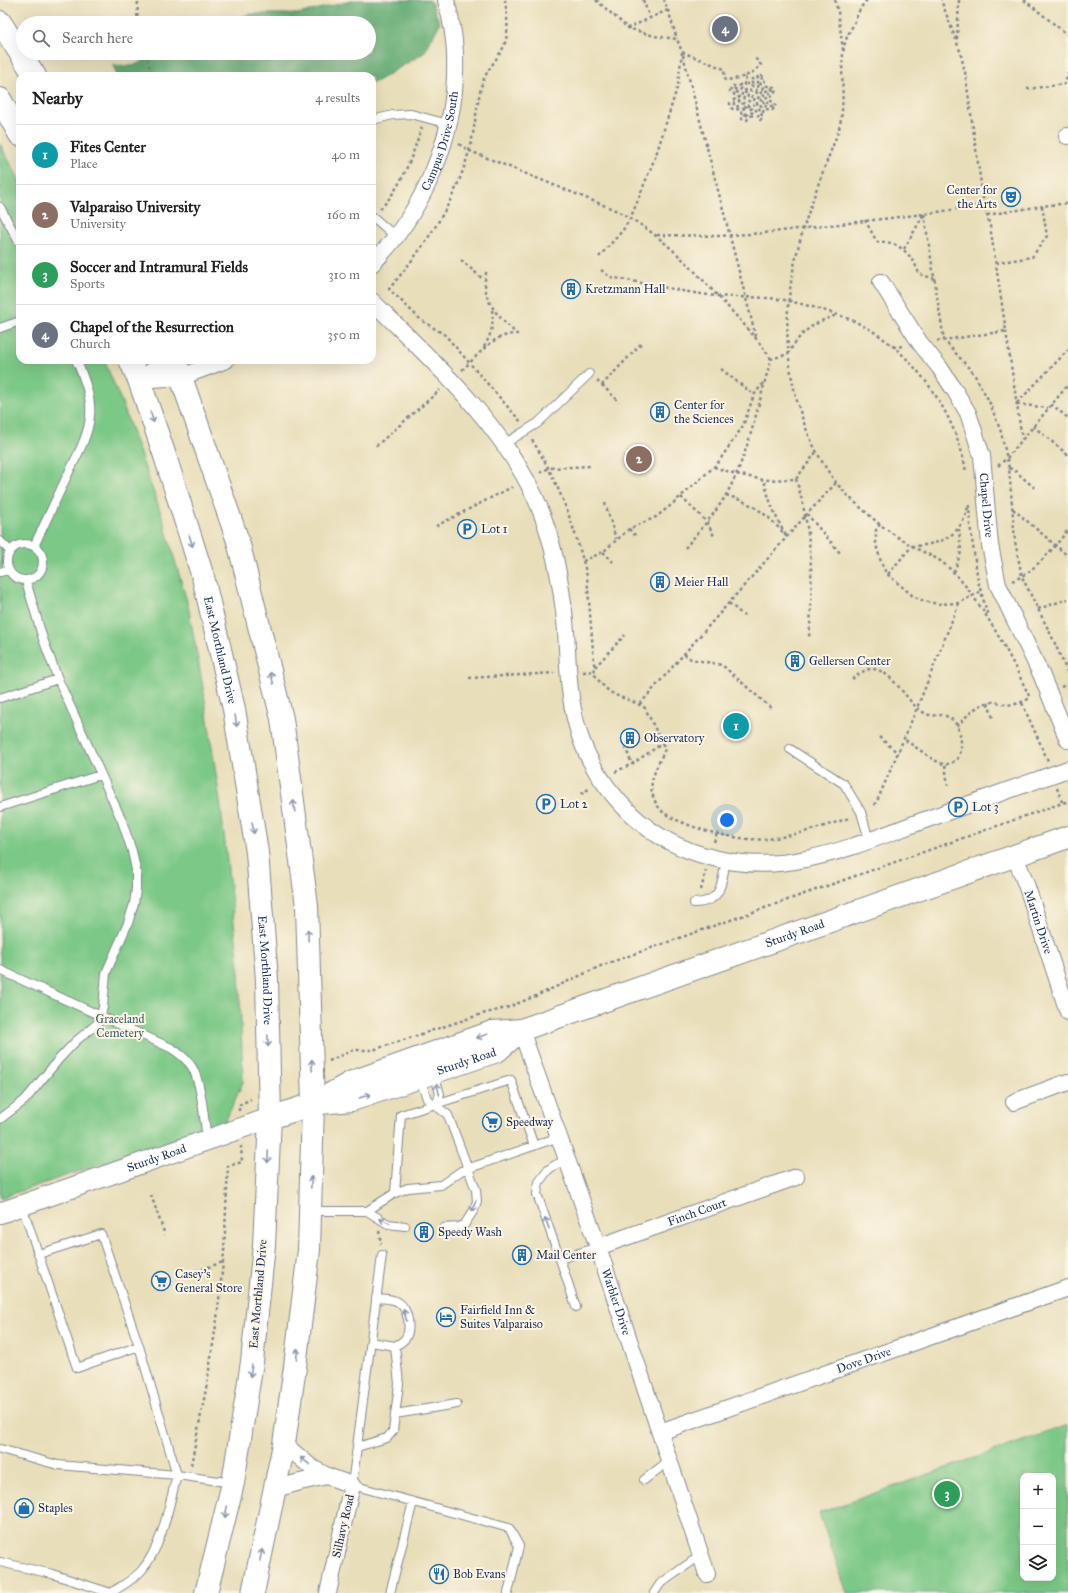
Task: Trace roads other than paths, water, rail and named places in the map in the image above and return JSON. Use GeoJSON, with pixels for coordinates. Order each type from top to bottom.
{"type":"FeatureCollection","features":[{"type":"Feature","properties":{"kind":"main road"},"geometry":{"type":"LineString","coordinates":[[0,22],[16,46]]}},
{"type":"Feature","properties":{"kind":"main road"},"geometry":{"type":"LineString","coordinates":[[25,60],[33,72]]}},
{"type":"Feature","properties":{"kind":"main road"},"geometry":{"type":"LineString","coordinates":[[0,99],[16,128]]}},
{"type":"Feature","properties":{"kind":"main road","name":"East Morthland Drive"},"geometry":{"type":"LineString","coordinates":[[132,364],[139,380],[202,577],[234,709],[257,860],[267,980],[270,1118],[264,1245],[254,1346],[233,1483],[206,1593]]}},
{"type":"Feature","properties":{"kind":"main road"},"geometry":{"type":"LineString","coordinates":[[178,369],[238,541],[282,719],[307,906],[313,1104],[309,1250],[284,1444],[253,1593]]}},
{"type":"Feature","properties":{"kind":"main road","name":"Sturdy Road"},"geometry":{"type":"LineString","coordinates":[[270,1118],[313,1104],[354,1081],[492,1032],[521,1030],[1068,837]]}},
{"type":"Feature","properties":{"kind":"main road","name":"Sturdy Road"},"geometry":{"type":"LineString","coordinates":[[313,1104],[352,1100],[497,1051],[521,1030]]}},
{"type":"Feature","properties":{"kind":"street","name":"Campus Drive South"},"geometry":{"type":"LineString","coordinates":[[376,259],[404,226],[418,202],[432,174],[448,124],[454,88],[455,57],[452,26],[446,0]]}},
{"type":"Feature","properties":{"kind":"street","name":"Chapel Drive"},"geometry":{"type":"LineString","coordinates":[[881,282],[920,343],[940,368],[968,413],[978,441],[984,478],[990,545],[998,585],[1041,674],[1068,740]]}},
{"type":"Feature","properties":{"kind":"street"},"geometry":{"type":"LineString","coordinates":[[376,306],[451,379],[484,418],[504,444],[536,499],[557,564],[562,599],[571,702],[577,729],[587,755],[601,780],[620,804],[644,826],[670,843],[704,857],[774,864],[806,860],[869,840],[1068,769]]}},
{"type":"Feature","properties":{"kind":"street"},"geometry":{"type":"LineString","coordinates":[[139,380],[162,364]]}},
{"type":"Feature","properties":{"kind":"street"},"geometry":{"type":"LineString","coordinates":[[139,380],[178,369],[205,364]]}},
{"type":"Feature","properties":{"kind":"street","name":"Martin Drive"},"geometry":{"type":"LineString","coordinates":[[1015,856],[1027,887],[1068,1012]]}},
{"type":"Feature","properties":{"kind":"street","name":"Warbler Drive"},"geometry":{"type":"LineString","coordinates":[[521,1030],[598,1247],[707,1574]]}},
{"type":"Feature","properties":{"kind":"street"},"geometry":{"type":"LineString","coordinates":[[1014,1102],[1068,1082]]}},
{"type":"Feature","properties":{"kind":"street","name":"Sturdy Road"},"geometry":{"type":"LineString","coordinates":[[0,1213],[270,1118]]}},
{"type":"Feature","properties":{"kind":"street","name":"Finch Court"},"geometry":{"type":"LineString","coordinates":[[598,1247],[796,1177]]}},
{"type":"Feature","properties":{"kind":"street","name":"Dove Drive"},"geometry":{"type":"LineString","coordinates":[[660,1432],[1068,1288]]}},
{"type":"Feature","properties":{"kind":"street","name":"Silhavy Road"},"geometry":{"type":"LineString","coordinates":[[284,1444],[311,1467],[328,1476],[352,1485],[328,1593]]}},
{"type":"Feature","properties":{"kind":"street"},"geometry":{"type":"LineString","coordinates":[[275,1489],[328,1476]]}},
{"type":"Feature","properties":{"kind":"lane"},"geometry":{"type":"LineString","coordinates":[[376,119],[393,115],[411,114],[448,124]]}},
{"type":"Feature","properties":{"kind":"lane"},"geometry":{"type":"LineString","coordinates":[[0,207],[16,237]]}},
{"type":"Feature","properties":{"kind":"lane"},"geometry":{"type":"LineString","coordinates":[[376,219],[396,236]]}},
{"type":"Feature","properties":{"kind":"lane"},"geometry":{"type":"LineString","coordinates":[[0,328],[16,322]]}},
{"type":"Feature","properties":{"kind":"lane"},"geometry":{"type":"LineString","coordinates":[[34,546],[88,429],[90,404],[87,390],[77,364]]}},
{"type":"Feature","properties":{"kind":"lane"},"geometry":{"type":"LineString","coordinates":[[504,444],[549,414],[589,374]]}},
{"type":"Feature","properties":{"kind":"lane"},"geometry":{"type":"LineString","coordinates":[[0,541],[10,551]]}},
{"type":"Feature","properties":{"kind":"lane"},"geometry":{"type":"LineString","coordinates":[[20,544],[34,546],[39,551],[43,560],[40,572],[34,578],[26,580],[15,578],[4,571],[10,551],[20,544]]}},
{"type":"Feature","properties":{"kind":"lane"},"geometry":{"type":"LineString","coordinates":[[0,1119],[25,1100],[76,1041],[99,1022],[106,973],[128,923],[134,904],[136,870],[132,851],[122,821],[58,679],[43,639],[26,580]]}},
{"type":"Feature","properties":{"kind":"lane"},"geometry":{"type":"LineString","coordinates":[[0,698],[58,679]]}},
{"type":"Feature","properties":{"kind":"lane"},"geometry":{"type":"LineString","coordinates":[[790,749],[844,784],[861,812],[869,840]]}},
{"type":"Feature","properties":{"kind":"lane"},"geometry":{"type":"LineString","coordinates":[[0,807],[100,775]]}},
{"type":"Feature","properties":{"kind":"lane"},"geometry":{"type":"LineString","coordinates":[[694,903],[703,903],[711,900],[717,895],[726,860]]}},
{"type":"Feature","properties":{"kind":"lane"},"geometry":{"type":"LineString","coordinates":[[0,970],[171,1048],[184,1058],[192,1066],[196,1078],[207,1141]]}},
{"type":"Feature","properties":{"kind":"lane"},"geometry":{"type":"LineString","coordinates":[[426,1075],[427,1098],[448,1115],[476,1190],[477,1201],[474,1210],[464,1225],[459,1227],[444,1228]]}},
{"type":"Feature","properties":{"kind":"lane"},"geometry":{"type":"LineString","coordinates":[[426,1075],[440,1094],[436,1104]]}},
{"type":"Feature","properties":{"kind":"lane"},"geometry":{"type":"LineString","coordinates":[[395,1193],[401,1115],[510,1080],[534,1146]]}},
{"type":"Feature","properties":{"kind":"lane"},"geometry":{"type":"LineString","coordinates":[[367,1211],[395,1193],[408,1188],[441,1185],[461,1171],[559,1137]]}},
{"type":"Feature","properties":{"kind":"lane"},"geometry":{"type":"LineString","coordinates":[[567,1160],[555,1164],[548,1170],[539,1182],[537,1194],[576,1307]]}},
{"type":"Feature","properties":{"kind":"lane"},"geometry":{"type":"LineString","coordinates":[[22,1205],[77,1368],[139,1346]]}},
{"type":"Feature","properties":{"kind":"lane"},"geometry":{"type":"LineString","coordinates":[[310,1211],[367,1211],[388,1224],[405,1226]]}},
{"type":"Feature","properties":{"kind":"lane"},"geometry":{"type":"LineString","coordinates":[[0,1562],[52,1574],[111,1593],[140,1572],[149,1561],[157,1546],[177,1475],[139,1346],[101,1234],[38,1254]]}},
{"type":"Feature","properties":{"kind":"lane"},"geometry":{"type":"LineString","coordinates":[[560,1260],[598,1247]]}},
{"type":"Feature","properties":{"kind":"lane"},"geometry":{"type":"LineString","coordinates":[[382,1255],[352,1485],[509,1528],[519,1546],[508,1593]]}},
{"type":"Feature","properties":{"kind":"lane"},"geometry":{"type":"LineString","coordinates":[[371,1342],[395,1346],[401,1343],[408,1333],[404,1308],[393,1300],[376,1298]]}},
{"type":"Feature","properties":{"kind":"lane"},"geometry":{"type":"LineString","coordinates":[[357,1447],[386,1438],[393,1431],[399,1384],[395,1346]]}},
{"type":"Feature","properties":{"kind":"lane"},"geometry":{"type":"LineString","coordinates":[[395,1414],[457,1404]]}},
{"type":"Feature","properties":{"kind":"lane"},"geometry":{"type":"LineString","coordinates":[[0,1449],[58,1465],[177,1475],[233,1483]]}},
{"type":"Feature","properties":{"kind":"lane"},"geometry":{"type":"LineString","coordinates":[[644,1480],[670,1460]]}},
{"type":"Feature","properties":{"kind":"lane"},"geometry":{"type":"LineString","coordinates":[[390,1593],[412,1502]]}},
{"type":"Feature","properties":{"kind":"lane"},"geometry":{"type":"LineString","coordinates":[[654,1593],[660,1584],[701,1555]]}},
{"type":"Feature","properties":{"kind":"place","name":"Chapel of the Resurrection"},"geometry":{"type":"Point","coordinates":[725,29]}},
{"type":"Feature","properties":{"kind":"place","name":"Center for the Arts"},"geometry":{"type":"Point","coordinates":[1011,197]}},
{"type":"Feature","properties":{"kind":"place","name":"Kretzmann Hall"},"geometry":{"type":"Point","coordinates":[571,289]}},
{"type":"Feature","properties":{"kind":"place","name":"Center for the Sciences"},"geometry":{"type":"Point","coordinates":[660,412]}},
{"type":"Feature","properties":{"kind":"place","name":"Valparaiso University"},"geometry":{"type":"Point","coordinates":[639,459]}},
{"type":"Feature","properties":{"kind":"place","name":"Lot 1"},"geometry":{"type":"Point","coordinates":[467,529]}},
{"type":"Feature","properties":{"kind":"place","name":"Meier Hall"},"geometry":{"type":"Point","coordinates":[660,582]}},
{"type":"Feature","properties":{"kind":"place","name":"Gellersen Center"},"geometry":{"type":"Point","coordinates":[795,661]}},
{"type":"Feature","properties":{"kind":"place","name":"Fites Center"},"geometry":{"type":"Point","coordinates":[736,726]}},
{"type":"Feature","properties":{"kind":"place","name":"Observatory"},"geometry":{"type":"Point","coordinates":[630,738]}},
{"type":"Feature","properties":{"kind":"place","name":"Lot 2"},"geometry":{"type":"Point","coordinates":[546,804]}},
{"type":"Feature","properties":{"kind":"place","name":"Lot 3"},"geometry":{"type":"Point","coordinates":[958,807]}},
{"type":"Feature","properties":{"kind":"place","name":"Speedway"},"geometry":{"type":"Point","coordinates":[492,1122]}},
{"type":"Feature","properties":{"kind":"place","name":"Speedy Wash"},"geometry":{"type":"Point","coordinates":[424,1232]}},
{"type":"Feature","properties":{"kind":"place","name":"Mail Center"},"geometry":{"type":"Point","coordinates":[522,1255]}},
{"type":"Feature","properties":{"kind":"place","name":"Casey's General Store"},"geometry":{"type":"Point","coordinates":[161,1281]}},
{"type":"Feature","properties":{"kind":"place","name":"Fairfield Inn & Suites Valparaiso"},"geometry":{"type":"Point","coordinates":[446,1317]}},
{"type":"Feature","properties":{"kind":"place","name":"Soccer and Intramural Fields"},"geometry":{"type":"Point","coordinates":[947,1494]}},
{"type":"Feature","properties":{"kind":"place","name":"Staples"},"geometry":{"type":"Point","coordinates":[24,1508]}},
{"type":"Feature","properties":{"kind":"place","name":"Bob Evans"},"geometry":{"type":"Point","coordinates":[439,1574]}},
{"type":"Feature","properties":{"kind":"park label","name":"Graceland Cemetery"},"geometry":{"type":"Point","coordinates":[120,1026]}}]}
